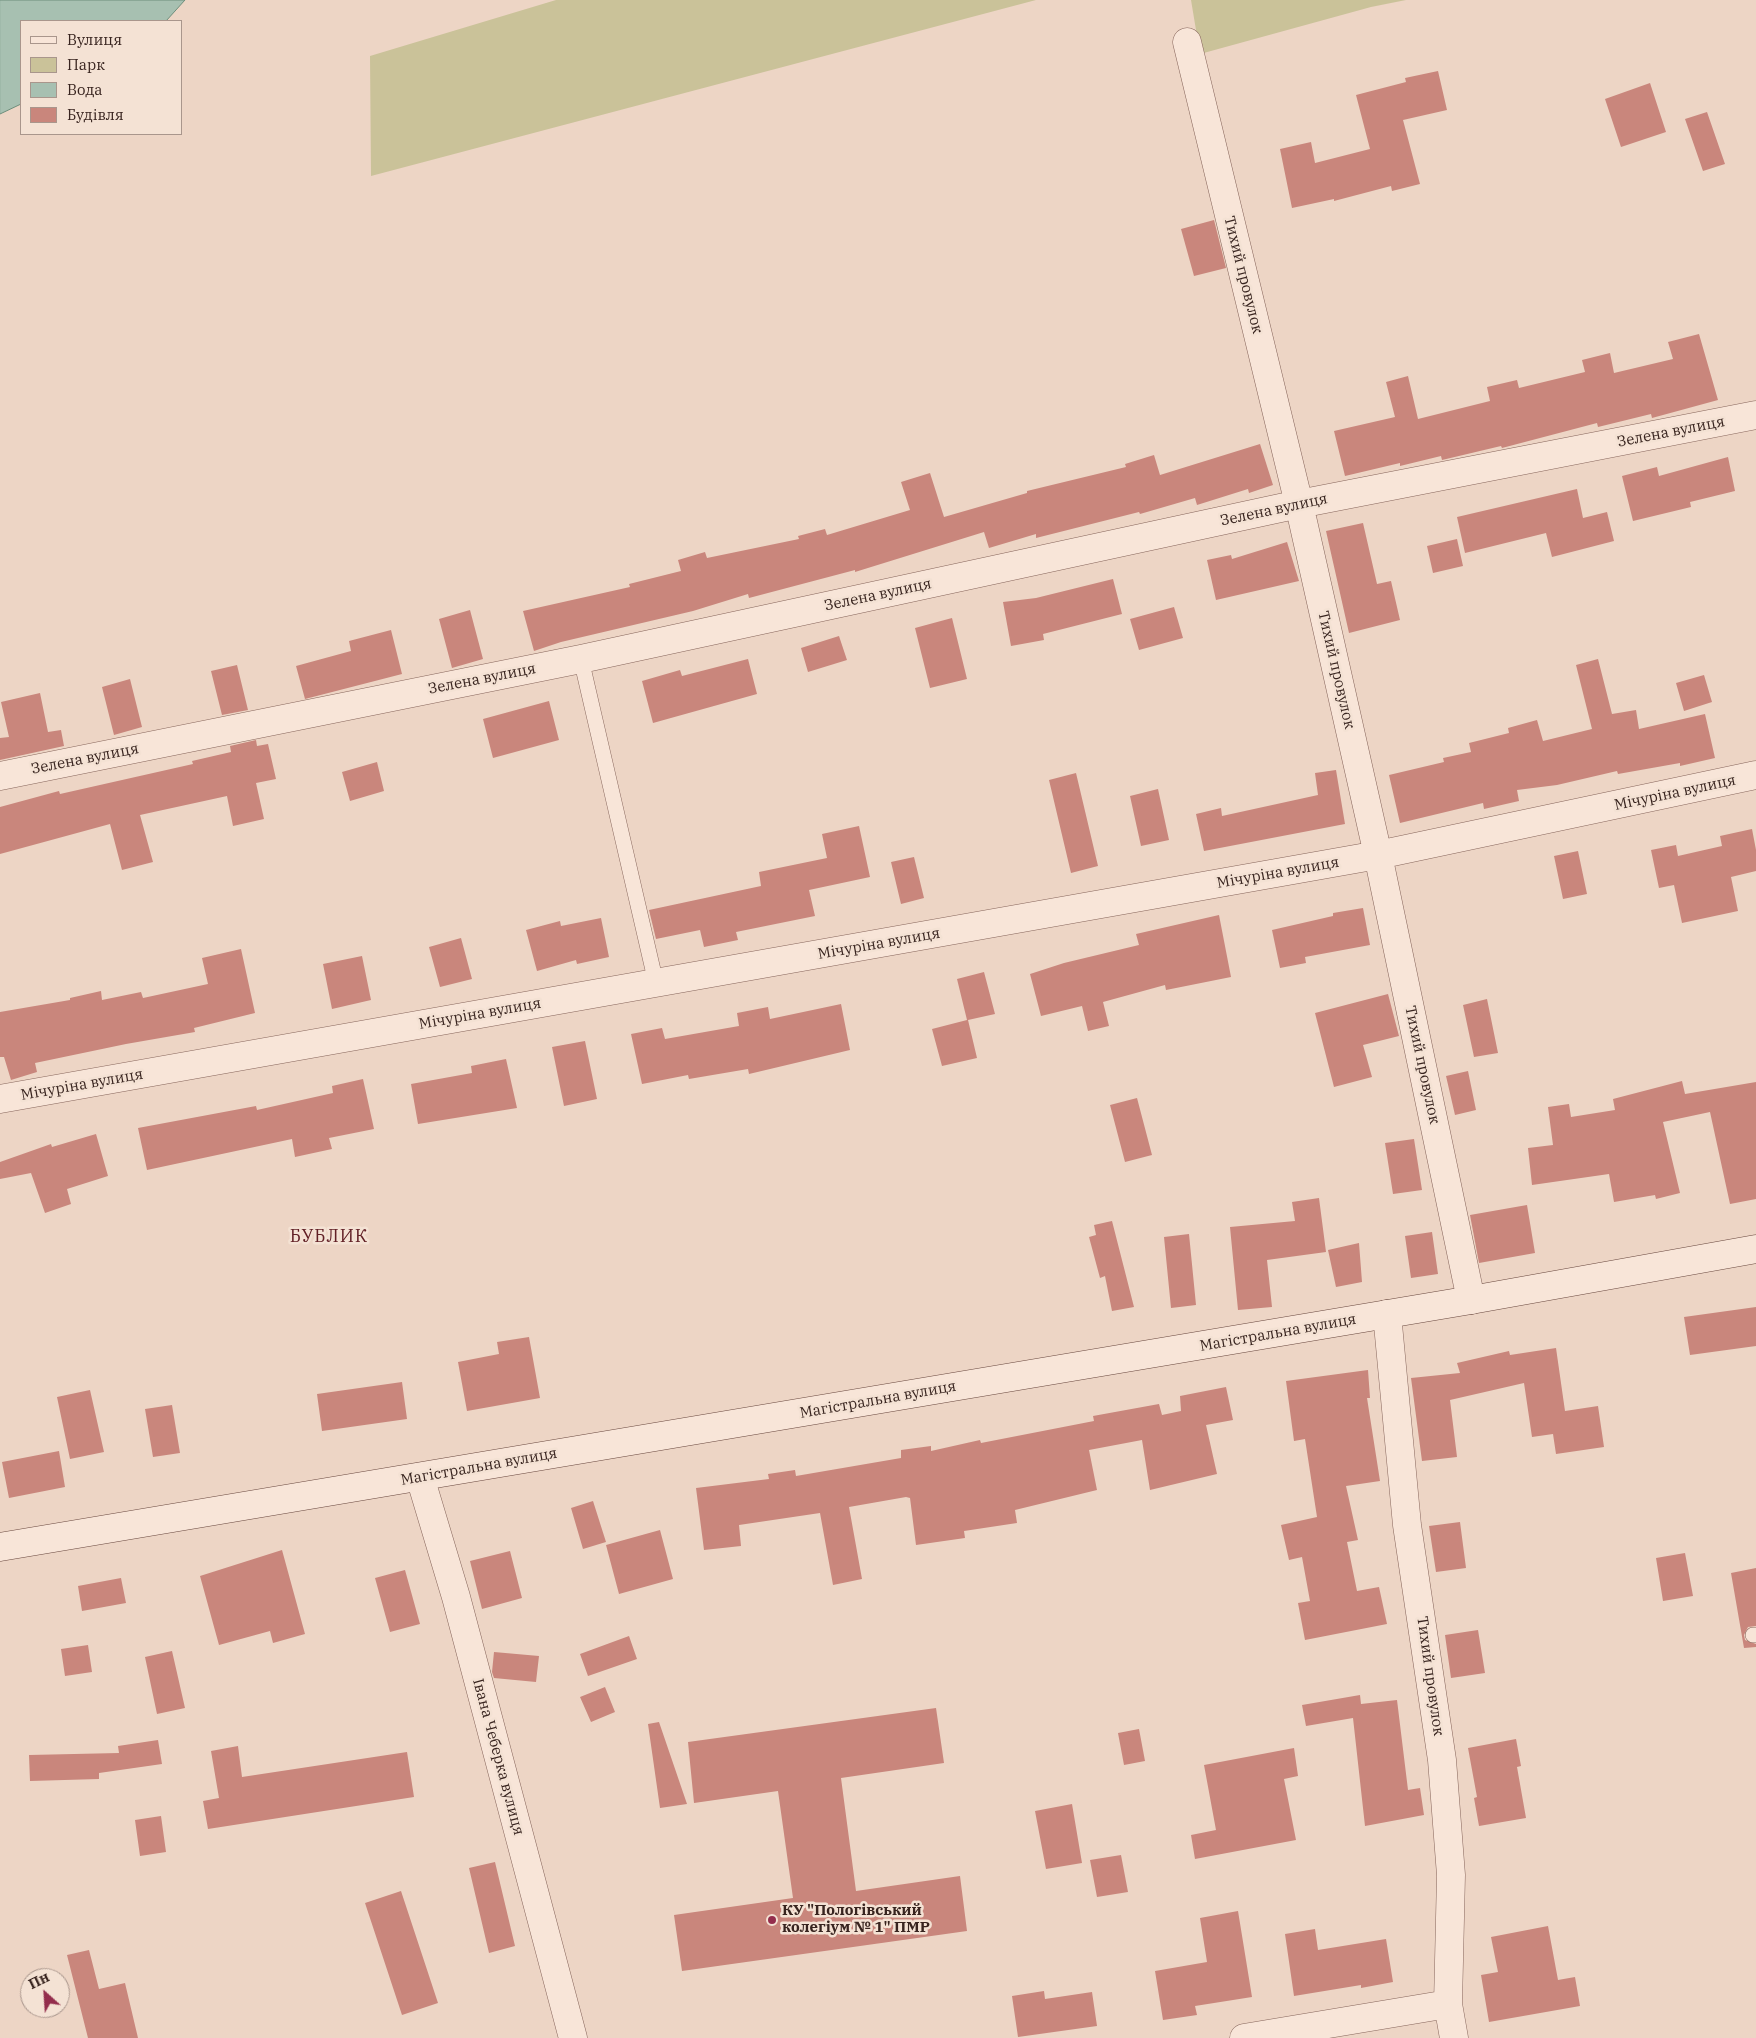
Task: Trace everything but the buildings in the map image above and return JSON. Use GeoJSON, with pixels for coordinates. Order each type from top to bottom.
{"type":"FeatureCollection","features":[{"type":"Feature","properties":{"kind":"street","name":"Тихий провулок"},"geometry":{"type":"LineString","coordinates":[[1187,42],[1299,504],[1378,855],[1471,1300]]}},
{"type":"Feature","properties":{"kind":"street","name":"Зелена вулиця"},"geometry":{"type":"LineString","coordinates":[[0,776],[581,659],[1299,504],[1756,415]]}},
{"type":"Feature","properties":{"kind":"street","name":"Мічуріна вулиця"},"geometry":{"type":"LineString","coordinates":[[0,1099],[1378,855],[1756,776]]}},
{"type":"Feature","properties":{"kind":"street","name":"Магістральна вулиця"},"geometry":{"type":"LineString","coordinates":[[0,1547],[1471,1300],[1756,1249]]}},
{"type":"Feature","properties":{"kind":"street","name":"Тихий провулок"},"geometry":{"type":"LineString","coordinates":[[1387,1314],[1408,1525],[1443,1769],[1451,1875],[1448,2004],[1454,2038]]}},
{"type":"Feature","properties":{"kind":"street","name":"Івана Чеберка вулиця"},"geometry":{"type":"LineString","coordinates":[[420,1477],[456,1596],[572,2038]]}},
{"type":"Feature","properties":{"kind":"street"},"geometry":{"type":"LineString","coordinates":[[1244,2038],[1448,2004]]}},
{"type":"Feature","properties":{"kind":"lane"},"geometry":{"type":"LineString","coordinates":[[581,659],[656,983]]}},
{"type":"Feature","properties":{"kind":"green space"},"geometry":{"type":"Polygon","coordinates":[[[556,0],[1036,0],[371,176],[370,56],[556,0]]]}},
{"type":"Feature","properties":{"kind":"green space"},"geometry":{"type":"Polygon","coordinates":[[[1191,0],[1406,0],[1371,7],[1200,54],[1191,0]]]}},
{"type":"Feature","properties":{"kind":"water"},"geometry":{"type":"Polygon","coordinates":[[[0,0],[185,0],[167,20],[20,20],[20,104],[0,114],[0,0]]]}},
{"type":"Feature","properties":{"kind":"place","name":"КУ \"Пологівський колегіум № 1\" ПМР"},"geometry":{"type":"Point","coordinates":[772,1920]}},
{"type":"Feature","properties":{"kind":"district","name":"БУБЛИК"},"geometry":{"type":"Point","coordinates":[329,1237]}}]}
